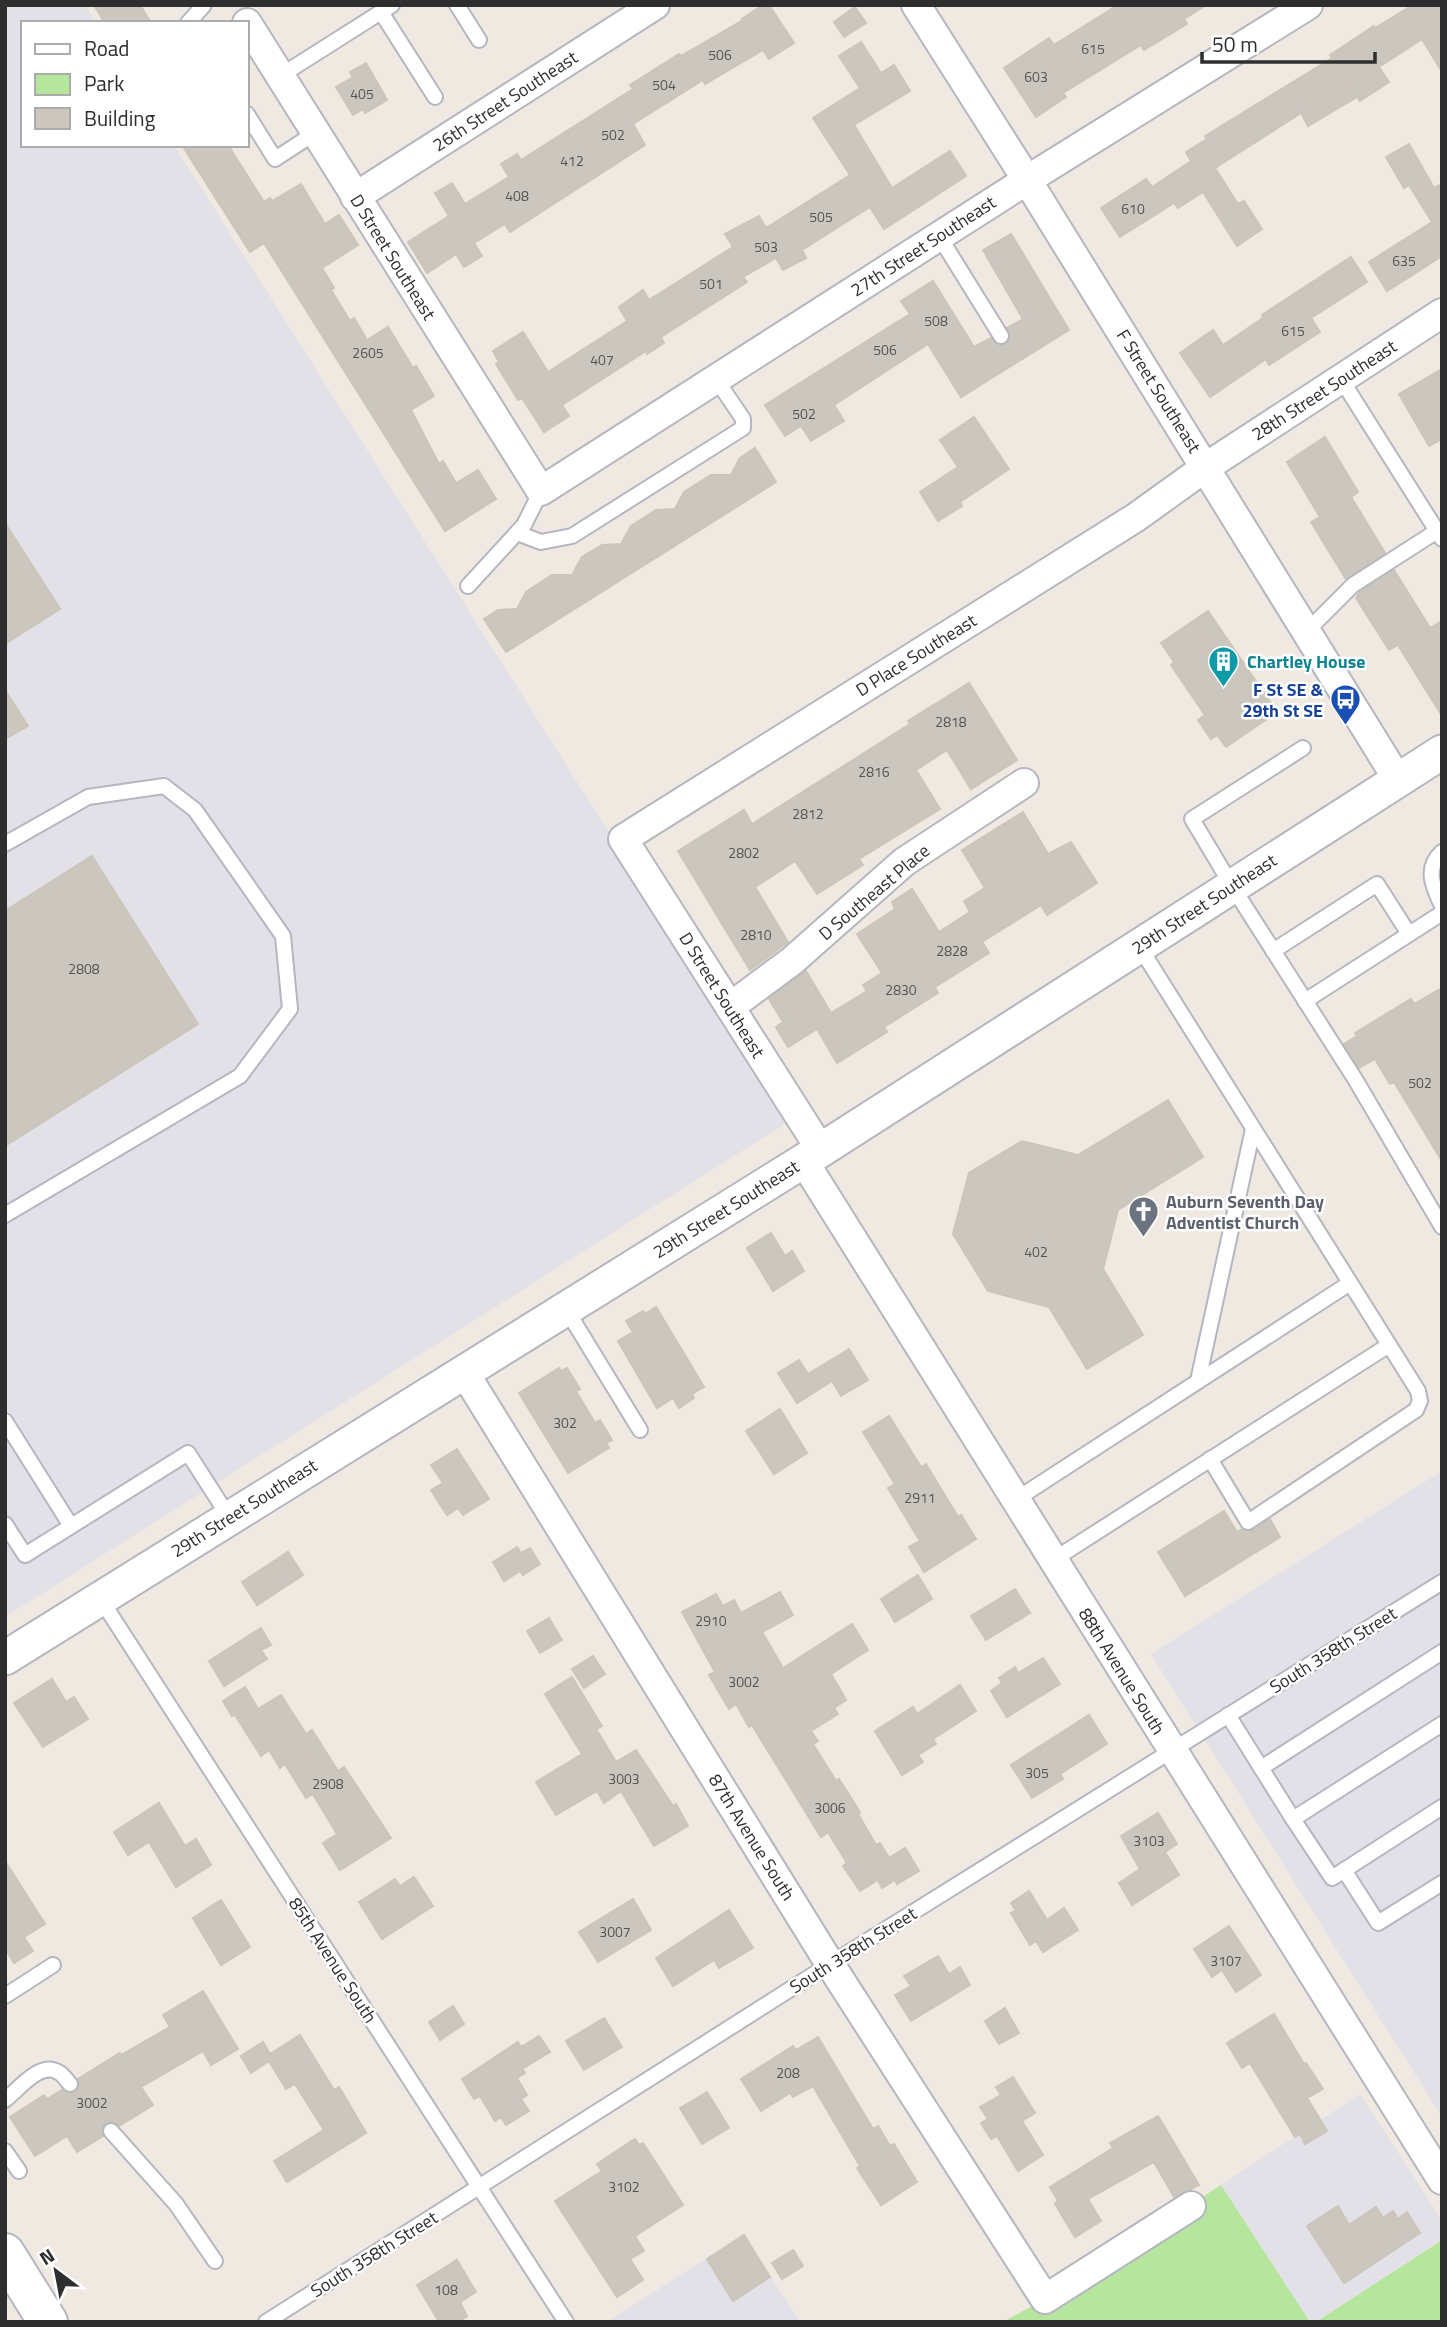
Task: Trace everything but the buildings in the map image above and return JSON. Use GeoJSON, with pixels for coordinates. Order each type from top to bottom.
{"type":"FeatureCollection","features":[{"type":"Feature","properties":{"kind":"main road"},"geometry":{"type":"LineString","coordinates":[[5,2253],[48,2322]]}},
{"type":"Feature","properties":{"kind":"street","name":"D Street Southeast"},"geometry":{"type":"LineString","coordinates":[[236,5],[246,21]]}},
{"type":"Feature","properties":{"kind":"street","name":"26th Street Southeast"},"geometry":{"type":"LineString","coordinates":[[355,197],[655,5]]}},
{"type":"Feature","properties":{"kind":"street","name":"F Street Southeast"},"geometry":{"type":"LineString","coordinates":[[916,5],[1206,467],[1398,780]]}},
{"type":"Feature","properties":{"kind":"street","name":"27th Street Southeast"},"geometry":{"type":"LineString","coordinates":[[541,491],[1027,180],[1308,5]]}},
{"type":"Feature","properties":{"kind":"street","name":"D Street Southeast"},"geometry":{"type":"LineString","coordinates":[[248,25],[541,491]]}},
{"type":"Feature","properties":{"kind":"street","name":"28th Street Southeast"},"geometry":{"type":"LineString","coordinates":[[1206,467],[1442,313]]}},
{"type":"Feature","properties":{"kind":"street","name":"D Place Southeast"},"geometry":{"type":"LineString","coordinates":[[623,839],[1135,518],[1206,467]]}},
{"type":"Feature","properties":{"kind":"street","name":"29th Street Southeast"},"geometry":{"type":"LineString","coordinates":[[5,1658],[812,1155],[1442,752]]}},
{"type":"Feature","properties":{"kind":"street","name":"D Southeast Place"},"geometry":{"type":"LineString","coordinates":[[730,1007],[792,961],[904,862],[1024,783]]}},
{"type":"Feature","properties":{"kind":"street","name":"D Street Southeast"},"geometry":{"type":"LineString","coordinates":[[623,839],[730,1007],[812,1155]]}},
{"type":"Feature","properties":{"kind":"street","name":"88th Avenue South"},"geometry":{"type":"LineString","coordinates":[[812,1155],[1016,1500],[1442,2180]]}},
{"type":"Feature","properties":{"kind":"street","name":"87th Avenue South"},"geometry":{"type":"LineString","coordinates":[[464,1372],[830,1964],[1045,2299],[1191,2206]]}},
{"type":"Feature","properties":{"kind":"lane"},"geometry":{"type":"LineString","coordinates":[[190,21],[204,5]]}},
{"type":"Feature","properties":{"kind":"lane"},"geometry":{"type":"LineString","coordinates":[[457,5],[479,40]]}},
{"type":"Feature","properties":{"kind":"lane"},"geometry":{"type":"LineString","coordinates":[[280,76],[387,8],[435,97]]}},
{"type":"Feature","properties":{"kind":"lane"},"geometry":{"type":"LineString","coordinates":[[248,116],[275,159],[315,133]]}},
{"type":"Feature","properties":{"kind":"lane"},"geometry":{"type":"LineString","coordinates":[[939,236],[1001,336]]}},
{"type":"Feature","properties":{"kind":"lane"},"geometry":{"type":"LineString","coordinates":[[517,533],[541,542],[572,536],[743,428],[743,419],[716,379]]}},
{"type":"Feature","properties":{"kind":"lane"},"geometry":{"type":"LineString","coordinates":[[1307,631],[1353,585],[1439,536],[1340,379]]}},
{"type":"Feature","properties":{"kind":"lane"},"geometry":{"type":"LineString","coordinates":[[468,586],[524,525],[541,491]]}},
{"type":"Feature","properties":{"kind":"lane"},"geometry":{"type":"LineString","coordinates":[[1303,748],[1192,819],[1355,1079],[1442,1227]]}},
{"type":"Feature","properties":{"kind":"lane"},"geometry":{"type":"LineString","coordinates":[[5,844],[88,797],[164,786],[195,810],[283,936],[290,1009],[240,1076],[5,1215]]}},
{"type":"Feature","properties":{"kind":"lane"},"geometry":{"type":"LineString","coordinates":[[1442,852],[1435,858],[1430,871],[1433,887],[1442,906]]}},
{"type":"Feature","properties":{"kind":"lane"},"geometry":{"type":"LineString","coordinates":[[1273,951],[1377,884],[1409,934]]}},
{"type":"Feature","properties":{"kind":"lane"},"geometry":{"type":"LineString","coordinates":[[1305,1001],[1442,913]]}},
{"type":"Feature","properties":{"kind":"lane"},"geometry":{"type":"LineString","coordinates":[[1139,946],[1418,1391],[1420,1401],[1416,1410],[1248,1521],[1210,1460]]}},
{"type":"Feature","properties":{"kind":"lane"},"geometry":{"type":"LineString","coordinates":[[1198,1381],[1253,1129]]}},
{"type":"Feature","properties":{"kind":"lane"},"geometry":{"type":"LineString","coordinates":[[1016,1500],[1350,1283]]}},
{"type":"Feature","properties":{"kind":"lane"},"geometry":{"type":"LineString","coordinates":[[565,1308],[640,1430]]}},
{"type":"Feature","properties":{"kind":"lane"},"geometry":{"type":"LineString","coordinates":[[1053,1560],[1389,1345]]}},
{"type":"Feature","properties":{"kind":"lane"},"geometry":{"type":"LineString","coordinates":[[5,1421],[71,1526]]}},
{"type":"Feature","properties":{"kind":"lane"},"geometry":{"type":"LineString","coordinates":[[5,1524],[25,1555],[188,1453],[229,1517]]}},
{"type":"Feature","properties":{"kind":"lane","name":"South 358th Street"},"geometry":{"type":"LineString","coordinates":[[270,2320],[830,1964],[1442,1582]]}},
{"type":"Feature","properties":{"kind":"lane","name":"85th Avenue South"},"geometry":{"type":"LineString","coordinates":[[100,1598],[566,2322]]}},
{"type":"Feature","properties":{"kind":"lane"},"geometry":{"type":"LineString","coordinates":[[1261,1768],[1442,1652]]}},
{"type":"Feature","properties":{"kind":"lane"},"geometry":{"type":"LineString","coordinates":[[1228,1715],[1332,1878],[1442,1807]]}},
{"type":"Feature","properties":{"kind":"lane"},"geometry":{"type":"LineString","coordinates":[[1293,1819],[1442,1724]]}},
{"type":"Feature","properties":{"kind":"lane"},"geometry":{"type":"LineString","coordinates":[[1345,1870],[1378,1923],[1442,1883]]}},
{"type":"Feature","properties":{"kind":"lane"},"geometry":{"type":"LineString","coordinates":[[5,1996],[53,1965]]}},
{"type":"Feature","properties":{"kind":"lane"},"geometry":{"type":"LineString","coordinates":[[5,2100],[34,2075],[46,2069],[58,2071],[70,2084]]}},
{"type":"Feature","properties":{"kind":"lane"},"geometry":{"type":"LineString","coordinates":[[111,2131],[176,2204],[215,2261]]}},
{"type":"Feature","properties":{"kind":"lane"},"geometry":{"type":"LineString","coordinates":[[5,2151],[19,2171]]}},
{"type":"Feature","properties":{"kind":"shaded area"},"geometry":{"type":"Polygon","coordinates":[[[5,5],[85,5],[95,21],[21,21],[21,147],[175,147],[791,1120],[5,1617],[5,5]]]}},
{"type":"Feature","properties":{"kind":"shaded area"},"geometry":{"type":"Polygon","coordinates":[[[1442,1471],[1442,2117],[1151,1654],[1442,1471]]]}},
{"type":"Feature","properties":{"kind":"shaded area"},"geometry":{"type":"Polygon","coordinates":[[[1360,2094],[1442,2220],[1442,2239],[1316,2322],[1310,2322],[1221,2185],[1360,2094]]]}},
{"type":"Feature","properties":{"kind":"shaded area"},"geometry":{"type":"Polygon","coordinates":[[[744,2234],[800,2322],[607,2322],[744,2234]]]}},
{"type":"Feature","properties":{"kind":"green space"},"geometry":{"type":"Polygon","coordinates":[[[1221,2185],[1310,2322],[1003,2322],[1045,2299],[1221,2185]]]}},
{"type":"Feature","properties":{"kind":"green space"},"geometry":{"type":"Polygon","coordinates":[[[1442,2240],[1442,2322],[1316,2322],[1442,2240]]]}},
{"type":"Feature","properties":{"kind":"place","name":"Chartley House"},"geometry":{"type":"Point","coordinates":[1224,688]}},
{"type":"Feature","properties":{"kind":"place","name":"F St SE & 29th St SE"},"geometry":{"type":"Point","coordinates":[1346,726]}},
{"type":"Feature","properties":{"kind":"place","name":"Auburn Seventh Day Adventist Church"},"geometry":{"type":"Point","coordinates":[1143,1238]}}]}
